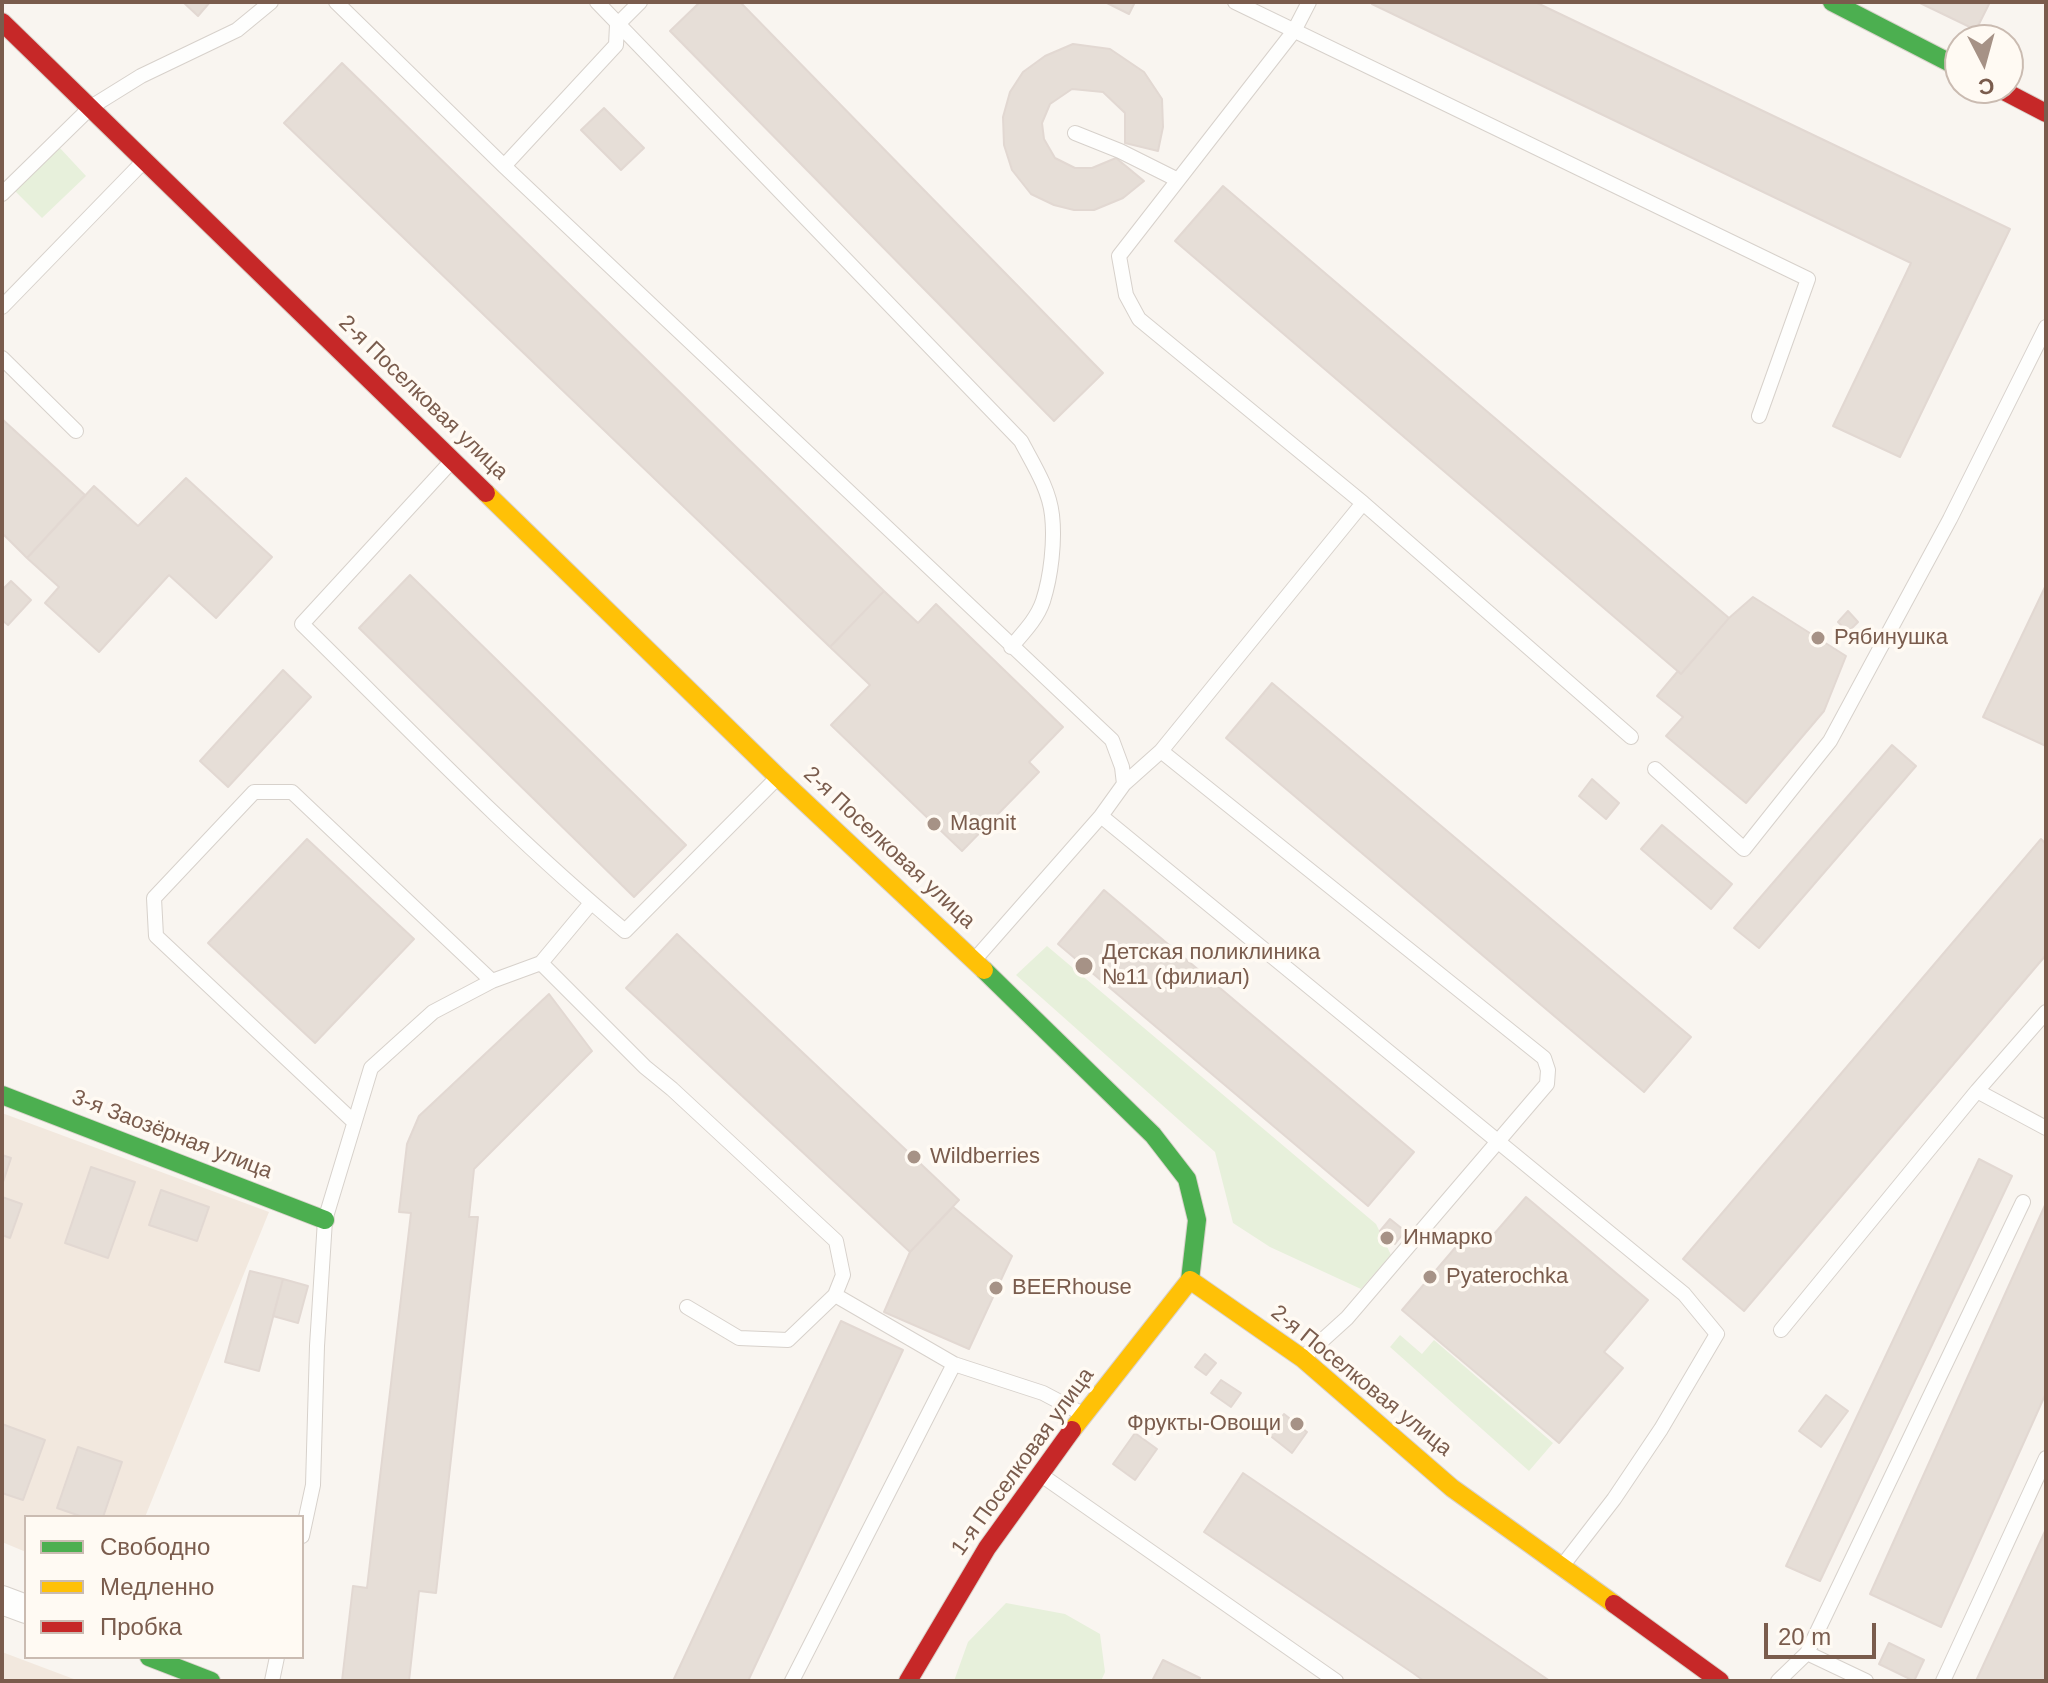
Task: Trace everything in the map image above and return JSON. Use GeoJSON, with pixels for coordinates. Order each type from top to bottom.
{"type":"FeatureCollection","features":[{"type":"Feature","properties":{"kind":"street"},"geometry":{"type":"LineString","coordinates":[[1842,4],[1944,59]]}},
{"type":"Feature","properties":{"kind":"street","name":"2-я Поселковая улица"},"geometry":{"type":"LineString","coordinates":[[2,22],[778,777],[974,960],[1153,1135],[1187,1179],[1197,1220],[1190,1280],[1302,1358],[1452,1488],[1720,1681]]}},
{"type":"Feature","properties":{"kind":"street"},"geometry":{"type":"LineString","coordinates":[[2024,102],[2046,113]]}},
{"type":"Feature","properties":{"kind":"street","name":"3-я Заозёрная улица"},"geometry":{"type":"LineString","coordinates":[[2,1095],[325,1220]]}},
{"type":"Feature","properties":{"kind":"street","name":"1-я Поселковая улица"},"geometry":{"type":"LineString","coordinates":[[908,1681],[987,1548],[1084,1414],[1190,1280]]}},
{"type":"Feature","properties":{"kind":"street"},"geometry":{"type":"LineString","coordinates":[[2,1600],[24,1608]]}},
{"type":"Feature","properties":{"kind":"street"},"geometry":{"type":"LineString","coordinates":[[154,1659],[211,1681]]}},
{"type":"Feature","properties":{"kind":"lane"},"geometry":{"type":"LineString","coordinates":[[2,194],[91,107],[141,76],[237,30],[271,2]]}},
{"type":"Feature","properties":{"kind":"lane"},"geometry":{"type":"LineString","coordinates":[[336,2],[504,166],[1112,740],[1122,767],[1124,784]]}},
{"type":"Feature","properties":{"kind":"lane"},"geometry":{"type":"LineString","coordinates":[[597,2],[1021,441],[1040,476],[1052,514],[1051,562],[1043,602],[1011,647]]}},
{"type":"Feature","properties":{"kind":"lane"},"geometry":{"type":"LineString","coordinates":[[504,166],[616,45],[617,25],[640,2]]}},
{"type":"Feature","properties":{"kind":"lane"},"geometry":{"type":"LineString","coordinates":[[1235,2],[1808,279],[1759,416]]}},
{"type":"Feature","properties":{"kind":"lane"},"geometry":{"type":"LineString","coordinates":[[1309,2],[1294,31],[1119,256],[1126,295],[1139,319],[1363,503],[1631,737]]}},
{"type":"Feature","properties":{"kind":"lane"},"geometry":{"type":"LineString","coordinates":[[1075,133],[1178,180]]}},
{"type":"Feature","properties":{"kind":"lane"},"geometry":{"type":"LineString","coordinates":[[2,307],[145,160]]}},
{"type":"Feature","properties":{"kind":"lane"},"geometry":{"type":"LineString","coordinates":[[1655,769],[1744,849],[1830,741],[1950,519],[2046,327]]}},
{"type":"Feature","properties":{"kind":"lane"},"geometry":{"type":"LineString","coordinates":[[2,358],[76,431]]}},
{"type":"Feature","properties":{"kind":"lane"},"geometry":{"type":"LineString","coordinates":[[452,461],[302,624],[591,903],[625,931],[778,777]]}},
{"type":"Feature","properties":{"kind":"lane"},"geometry":{"type":"LineString","coordinates":[[974,960],[1101,816],[1124,784],[1161,751],[1363,503]]}},
{"type":"Feature","properties":{"kind":"lane"},"geometry":{"type":"LineString","coordinates":[[1161,751],[1544,1058],[1548,1070],[1547,1084],[1347,1318],[1302,1358]]}},
{"type":"Feature","properties":{"kind":"lane"},"geometry":{"type":"LineString","coordinates":[[354,1122],[156,936],[154,898],[254,792],[292,792],[492,981]]}},
{"type":"Feature","properties":{"kind":"lane"},"geometry":{"type":"LineString","coordinates":[[1101,816],[1684,1294],[1717,1334],[1661,1429],[1614,1499],[1560,1568]]}},
{"type":"Feature","properties":{"kind":"lane"},"geometry":{"type":"LineString","coordinates":[[304,1527],[313,1485],[325,1220],[371,1068],[433,1012],[492,981],[541,963],[591,903]]}},
{"type":"Feature","properties":{"kind":"lane"},"geometry":{"type":"LineString","coordinates":[[541,963],[645,1067],[836,1241],[843,1275],[835,1295],[788,1340],[739,1338],[687,1307]]}},
{"type":"Feature","properties":{"kind":"lane"},"geometry":{"type":"LineString","coordinates":[[1781,1330],[1977,1091],[2046,1012]]}},
{"type":"Feature","properties":{"kind":"lane"},"geometry":{"type":"LineString","coordinates":[[1977,1091],[2046,1128]]}},
{"type":"Feature","properties":{"kind":"lane"},"geometry":{"type":"LineString","coordinates":[[1778,1681],[1807,1653],[2023,1202]]}},
{"type":"Feature","properties":{"kind":"lane"},"geometry":{"type":"LineString","coordinates":[[835,1295],[954,1364],[1043,1393],[1084,1414]]}},
{"type":"Feature","properties":{"kind":"lane"},"geometry":{"type":"LineString","coordinates":[[792,1681],[954,1364]]}},
{"type":"Feature","properties":{"kind":"lane"},"geometry":{"type":"LineString","coordinates":[[1943,1681],[2046,1458]]}},
{"type":"Feature","properties":{"kind":"lane"},"geometry":{"type":"LineString","coordinates":[[1040,1474],[1336,1681]]}},
{"type":"Feature","properties":{"kind":"lane"},"geometry":{"type":"LineString","coordinates":[[1807,1653],[1866,1681]]}},
{"type":"Feature","properties":{"kind":"lane"},"geometry":{"type":"LineString","coordinates":[[272,1681],[277,1659]]}},
{"type":"Feature","properties":{"kind":"shaded area"},"geometry":{"type":"Polygon","coordinates":[[[2,1113],[269,1212],[146,1515],[24,1515],[24,1551],[2,1542],[2,1113]]]}},
{"type":"Feature","properties":{"kind":"shaded area"},"geometry":{"type":"Polygon","coordinates":[[[2,1652],[79,1681],[2,1681],[2,1652]]]}},
{"type":"Feature","properties":{"kind":"green space"},"geometry":{"type":"Polygon","coordinates":[[[59,147],[86,176],[42,218],[15,191],[59,147]]]}},
{"type":"Feature","properties":{"kind":"green space"},"geometry":{"type":"Polygon","coordinates":[[[1047,946],[1376,1224],[1391,1255],[1361,1289],[1270,1247],[1233,1223],[1215,1152],[1016,975],[1047,946]]]}},
{"type":"Feature","properties":{"kind":"green space"},"geometry":{"type":"Polygon","coordinates":[[[1400,1335],[1422,1354],[1434,1340],[1553,1443],[1529,1471],[1390,1347],[1400,1335]]]}},
{"type":"Feature","properties":{"kind":"green space"},"geometry":{"type":"Polygon","coordinates":[[[1006,1603],[1065,1614],[1100,1634],[1105,1672],[1101,1681],[954,1681],[968,1642],[1006,1603]]]}},
{"type":"Feature","properties":{"kind":"building"},"geometry":{"type":"Polygon","coordinates":[[[183,2],[210,2],[198,16],[183,2]]]}},
{"type":"Feature","properties":{"kind":"building"},"geometry":{"type":"Polygon","coordinates":[[[700,2],[740,2],[1103,373],[1054,421],[670,31],[700,2]]]}},
{"type":"Feature","properties":{"kind":"building"},"geometry":{"type":"Polygon","coordinates":[[[1105,2],[1135,2],[1129,14],[1105,2]]]}},
{"type":"Feature","properties":{"kind":"building"},"geometry":{"type":"Polygon","coordinates":[[[1373,2],[1535,2],[2010,229],[1900,457],[1833,426],[1911,263],[1373,2]]]}},
{"type":"Feature","properties":{"kind":"building"},"geometry":{"type":"Polygon","coordinates":[[[1918,2],[1990,2],[1979,24],[1964,24],[1918,2]]]}},
{"type":"Feature","properties":{"kind":"building"},"geometry":{"type":"Polygon","coordinates":[[[1073,44],[1110,49],[1144,72],[1162,99],[1163,127],[1158,151],[1125,143],[1125,113],[1103,92],[1072,89],[1050,104],[1042,123],[1044,139],[1055,158],[1075,168],[1092,168],[1116,158],[1144,181],[1123,198],[1094,210],[1074,210],[1054,205],[1031,194],[1012,170],[1004,145],[1003,117],[1010,92],[1023,72],[1045,56],[1073,44]]]}},
{"type":"Feature","properties":{"kind":"building"},"geometry":{"type":"Polygon","coordinates":[[[342,63],[884,591],[830,647],[284,123],[342,63]]]}},
{"type":"Feature","properties":{"kind":"building"},"geometry":{"type":"Polygon","coordinates":[[[604,108],[644,148],[621,170],[581,130],[604,108]]]}},
{"type":"Feature","properties":{"kind":"building"},"geometry":{"type":"Polygon","coordinates":[[[1223,186],[1729,618],[1681,674],[1175,241],[1223,186]]]}},
{"type":"Feature","properties":{"kind":"building"},"geometry":{"type":"Polygon","coordinates":[[[2,419],[85,495],[27,558],[4,535],[2,537],[2,419]]]}},
{"type":"Feature","properties":{"kind":"building"},"geometry":{"type":"Polygon","coordinates":[[[186,478],[272,557],[216,618],[169,575],[99,652],[45,603],[59,587],[27,558],[94,486],[138,526],[186,478]]]}},
{"type":"Feature","properties":{"kind":"building"},"geometry":{"type":"Polygon","coordinates":[[[410,575],[686,845],[634,897],[359,628],[410,575]]]}},
{"type":"Feature","properties":{"kind":"building"},"geometry":{"type":"Polygon","coordinates":[[[11,581],[31,600],[8,625],[2,620],[2,590],[11,581]]]}},
{"type":"Feature","properties":{"kind":"building"},"geometry":{"type":"Polygon","coordinates":[[[2046,585],[2046,746],[1983,717],[2046,585]]]}},
{"type":"Feature","properties":{"kind":"building"},"geometry":{"type":"Polygon","coordinates":[[[884,591],[918,623],[936,604],[1063,727],[1029,762],[1039,772],[962,851],[831,725],[870,685],[830,647],[884,591]]]}},
{"type":"Feature","properties":{"kind":"building"},"geometry":{"type":"Polygon","coordinates":[[[1753,597],[1846,656],[1824,711],[1746,803],[1666,736],[1683,717],[1657,696],[1678,671],[1681,674],[1729,618],[1753,597]]]}},
{"type":"Feature","properties":{"kind":"building"},"geometry":{"type":"Polygon","coordinates":[[[1848,611],[1858,622],[1848,632],[1838,622],[1848,611]]]}},
{"type":"Feature","properties":{"kind":"building"},"geometry":{"type":"Polygon","coordinates":[[[283,670],[311,697],[228,787],[200,761],[283,670]]]}},
{"type":"Feature","properties":{"kind":"building"},"geometry":{"type":"Polygon","coordinates":[[[1272,683],[1691,1037],[1644,1092],[1226,738],[1272,683]]]}},
{"type":"Feature","properties":{"kind":"building"},"geometry":{"type":"Polygon","coordinates":[[[1892,745],[1916,766],[1759,948],[1734,928],[1892,745]]]}},
{"type":"Feature","properties":{"kind":"building"},"geometry":{"type":"Polygon","coordinates":[[[1592,779],[1619,803],[1606,819],[1579,796],[1592,779]]]}},
{"type":"Feature","properties":{"kind":"building"},"geometry":{"type":"Polygon","coordinates":[[[1662,825],[1732,884],[1711,909],[1641,849],[1662,825]]]}},
{"type":"Feature","properties":{"kind":"building"},"geometry":{"type":"Polygon","coordinates":[[[307,839],[414,939],[315,1043],[208,943],[307,839]]]}},
{"type":"Feature","properties":{"kind":"building"},"geometry":{"type":"Polygon","coordinates":[[[2041,839],[2046,844],[2046,955],[1744,1311],[1683,1259],[2041,839]]]}},
{"type":"Feature","properties":{"kind":"building"},"geometry":{"type":"Polygon","coordinates":[[[1104,890],[1414,1152],[1368,1206],[1058,944],[1104,890]]]}},
{"type":"Feature","properties":{"kind":"building"},"geometry":{"type":"Polygon","coordinates":[[[677,934],[959,1200],[910,1252],[626,988],[677,934]]]}},
{"type":"Feature","properties":{"kind":"building"},"geometry":{"type":"Polygon","coordinates":[[[549,994],[592,1051],[474,1169],[469,1217],[478,1217],[436,1593],[419,1591],[409,1681],[342,1681],[353,1586],[367,1588],[411,1213],[399,1212],[407,1144],[419,1116],[549,994]]]}},
{"type":"Feature","properties":{"kind":"building"},"geometry":{"type":"Polygon","coordinates":[[[2,1155],[11,1158],[2,1185],[2,1155]]]}},
{"type":"Feature","properties":{"kind":"building"},"geometry":{"type":"Polygon","coordinates":[[[1979,1159],[2012,1176],[1820,1581],[1786,1566],[1979,1159]]]}},
{"type":"Feature","properties":{"kind":"building"},"geometry":{"type":"Polygon","coordinates":[[[91,1167],[135,1182],[108,1258],[65,1243],[91,1167]]]}},
{"type":"Feature","properties":{"kind":"building"},"geometry":{"type":"Polygon","coordinates":[[[161,1190],[209,1207],[197,1241],[149,1225],[161,1190]]]}},
{"type":"Feature","properties":{"kind":"building"},"geometry":{"type":"Polygon","coordinates":[[[2,1197],[22,1204],[10,1238],[2,1235],[2,1197]]]}},
{"type":"Feature","properties":{"kind":"building"},"geometry":{"type":"Polygon","coordinates":[[[1526,1197],[1648,1300],[1604,1352],[1623,1368],[1559,1443],[1402,1310],[1466,1235],[1482,1248],[1526,1197]]]}},
{"type":"Feature","properties":{"kind":"building"},"geometry":{"type":"Polygon","coordinates":[[[2046,1203],[2046,1393],[1941,1627],[1870,1594],[2046,1203]]]}},
{"type":"Feature","properties":{"kind":"building"},"geometry":{"type":"Polygon","coordinates":[[[953,1207],[1012,1256],[969,1349],[884,1312],[910,1252],[953,1207]]]}},
{"type":"Feature","properties":{"kind":"building"},"geometry":{"type":"Polygon","coordinates":[[[1390,1219],[1405,1231],[1395,1244],[1380,1231],[1390,1219]]]}},
{"type":"Feature","properties":{"kind":"building"},"geometry":{"type":"Polygon","coordinates":[[[250,1271],[283,1279],[259,1371],[225,1362],[250,1271]]]}},
{"type":"Feature","properties":{"kind":"building"},"geometry":{"type":"Polygon","coordinates":[[[283,1279],[308,1286],[298,1323],[273,1316],[283,1279]]]}},
{"type":"Feature","properties":{"kind":"building"},"geometry":{"type":"Polygon","coordinates":[[[841,1321],[903,1350],[748,1681],[673,1681],[841,1321]]]}},
{"type":"Feature","properties":{"kind":"building"},"geometry":{"type":"Polygon","coordinates":[[[1205,1354],[1216,1363],[1206,1375],[1195,1367],[1205,1354]]]}},
{"type":"Feature","properties":{"kind":"building"},"geometry":{"type":"Polygon","coordinates":[[[1221,1380],[1241,1393],[1231,1407],[1211,1393],[1221,1380]]]}},
{"type":"Feature","properties":{"kind":"building"},"geometry":{"type":"Polygon","coordinates":[[[1826,1395],[1848,1411],[1821,1447],[1799,1431],[1826,1395]]]}},
{"type":"Feature","properties":{"kind":"building"},"geometry":{"type":"Polygon","coordinates":[[[1284,1414],[1307,1432],[1292,1453],[1268,1434],[1284,1414]]]}},
{"type":"Feature","properties":{"kind":"building"},"geometry":{"type":"Polygon","coordinates":[[[2,1424],[45,1440],[23,1500],[2,1493],[2,1424]]]}},
{"type":"Feature","properties":{"kind":"building"},"geometry":{"type":"Polygon","coordinates":[[[1135,1433],[1157,1449],[1135,1480],[1113,1464],[1135,1433]]]}},
{"type":"Feature","properties":{"kind":"building"},"geometry":{"type":"Polygon","coordinates":[[[78,1447],[122,1462],[104,1515],[77,1515],[57,1508],[78,1447]]]}},
{"type":"Feature","properties":{"kind":"building"},"geometry":{"type":"Polygon","coordinates":[[[1243,1473],[1550,1681],[1424,1681],[1204,1532],[1243,1473]]]}},
{"type":"Feature","properties":{"kind":"building"},"geometry":{"type":"Polygon","coordinates":[[[2046,1529],[2046,1681],[1976,1681],[2046,1529]]]}},
{"type":"Feature","properties":{"kind":"building"},"geometry":{"type":"Polygon","coordinates":[[[1889,1643],[1924,1660],[1914,1681],[1879,1664],[1889,1643]]]}},
{"type":"Feature","properties":{"kind":"building"},"geometry":{"type":"Polygon","coordinates":[[[1163,1660],[1200,1678],[1198,1681],[1152,1681],[1163,1660]]]}},
{"type":"Feature","properties":{"kind":"traffic: fast"},"geometry":{"type":"LineString","coordinates":[[1832,2],[1944,60]]}},
{"type":"Feature","properties":{"kind":"traffic: fast"},"geometry":{"type":"LineString","coordinates":[[984,970],[1153,1135],[1187,1179],[1197,1220],[1190,1280]]}},
{"type":"Feature","properties":{"kind":"traffic: fast"},"geometry":{"type":"LineString","coordinates":[[2,1095],[325,1220]]}},
{"type":"Feature","properties":{"kind":"traffic: fast"},"geometry":{"type":"LineString","coordinates":[[154,1659],[211,1681]]}},
{"type":"Feature","properties":{"kind":"traffic: slow"},"geometry":{"type":"LineString","coordinates":[[486,493],[778,777],[984,970]]}},
{"type":"Feature","properties":{"kind":"traffic: slow"},"geometry":{"type":"LineString","coordinates":[[1190,1280],[1302,1358],[1452,1488],[1614,1604]]}},
{"type":"Feature","properties":{"kind":"traffic: slow"},"geometry":{"type":"LineString","coordinates":[[1072,1430],[1190,1280]]}},
{"type":"Feature","properties":{"kind":"traffic: jam"},"geometry":{"type":"LineString","coordinates":[[2,22],[486,493]]}},
{"type":"Feature","properties":{"kind":"traffic: jam"},"geometry":{"type":"LineString","coordinates":[[2024,102],[2046,113]]}},
{"type":"Feature","properties":{"kind":"traffic: jam"},"geometry":{"type":"LineString","coordinates":[[908,1681],[987,1548],[1072,1430]]}},
{"type":"Feature","properties":{"kind":"traffic: jam"},"geometry":{"type":"LineString","coordinates":[[1614,1604],[1720,1681]]}},
{"type":"Feature","properties":{"kind":"place","name":"Рябинушка"},"geometry":{"type":"Point","coordinates":[1818,638]}},
{"type":"Feature","properties":{"kind":"place","name":"Magnit"},"geometry":{"type":"Point","coordinates":[934,824]}},
{"type":"Feature","properties":{"kind":"place","name":"Детская поликлиника №11 (филиал)"},"geometry":{"type":"Point","coordinates":[1084,966]}},
{"type":"Feature","properties":{"kind":"place","name":"Wildberries"},"geometry":{"type":"Point","coordinates":[914,1157]}},
{"type":"Feature","properties":{"kind":"place","name":"Инмарко"},"geometry":{"type":"Point","coordinates":[1387,1238]}},
{"type":"Feature","properties":{"kind":"place","name":"Pyaterochka"},"geometry":{"type":"Point","coordinates":[1430,1277]}},
{"type":"Feature","properties":{"kind":"place","name":"BEERhouse"},"geometry":{"type":"Point","coordinates":[996,1288]}},
{"type":"Feature","properties":{"kind":"place","name":"Фрукты-Овощи"},"geometry":{"type":"Point","coordinates":[1297,1424]}}]}
